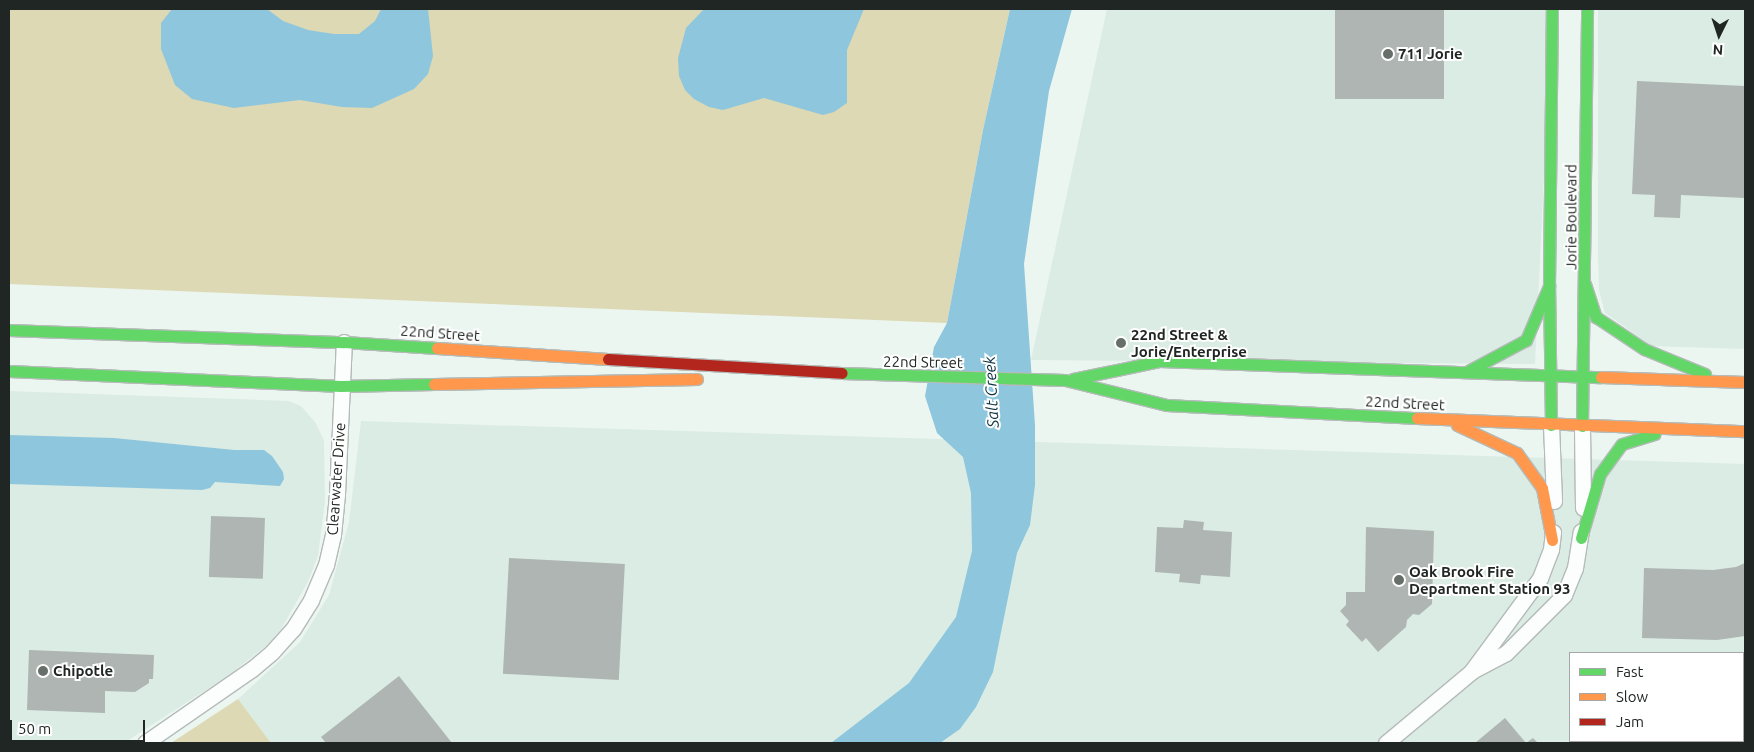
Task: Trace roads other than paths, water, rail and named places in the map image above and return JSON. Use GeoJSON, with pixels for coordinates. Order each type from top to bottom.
{"type":"FeatureCollection","features":[{"type":"Feature","properties":{"kind":"main road","name":"Jorie Boulevard"},"geometry":{"type":"LineString","coordinates":[[1551,425],[1552,374],[1549,286],[1552,9]]}},
{"type":"Feature","properties":{"kind":"main road","name":"Jorie Boulevard"},"geometry":{"type":"LineString","coordinates":[[1582,426],[1587,9]]}},
{"type":"Feature","properties":{"kind":"main road"},"geometry":{"type":"LineString","coordinates":[[1585,284],[1596,317],[1644,349],[1721,381]]}},
{"type":"Feature","properties":{"kind":"main road"},"geometry":{"type":"LineString","coordinates":[[1467,372],[1526,340],[1549,286]]}},
{"type":"Feature","properties":{"kind":"main road","name":"22nd Street"},"geometry":{"type":"LineString","coordinates":[[9,330],[344,342],[869,375],[1065,380],[1167,405],[1551,425],[1745,431]]}},
{"type":"Feature","properties":{"kind":"main road","name":"22nd Street"},"geometry":{"type":"LineString","coordinates":[[1065,380],[1160,361],[1745,382]]}},
{"type":"Feature","properties":{"kind":"main road"},"geometry":{"type":"LineString","coordinates":[[9,371],[341,386],[710,379]]}},
{"type":"Feature","properties":{"kind":"main road","name":"22nd Street"},"geometry":{"type":"LineString","coordinates":[[730,378],[869,375]]}},
{"type":"Feature","properties":{"kind":"main road"},"geometry":{"type":"LineString","coordinates":[[1446,420],[1517,453],[1542,488],[1552,540]]}},
{"type":"Feature","properties":{"kind":"main road"},"geometry":{"type":"LineString","coordinates":[[1581,538],[1600,474],[1622,444],[1674,429]]}},
{"type":"Feature","properties":{"kind":"street","name":"Clearwater Drive"},"geometry":{"type":"LineString","coordinates":[[145,743],[252,669],[272,652],[293,629],[311,600],[326,565],[333,535],[338,494],[344,342]]}},
{"type":"Feature","properties":{"kind":"street"},"geometry":{"type":"LineString","coordinates":[[1471,672],[1540,578],[1552,540],[1555,512],[1551,425]]}},
{"type":"Feature","properties":{"kind":"street"},"geometry":{"type":"LineString","coordinates":[[1386,743],[1471,672],[1506,653],[1564,595],[1575,568],[1581,538],[1583,501],[1582,426]]}},
{"type":"Feature","properties":{"kind":"water"},"geometry":{"type":"Polygon","coordinates":[[[172,9],[267,9],[283,21],[308,30],[334,34],[359,34],[375,21],[381,9],[428,9],[433,56],[428,74],[414,89],[372,108],[342,107],[300,100],[234,108],[192,99],[175,85],[161,49],[161,23],[172,9]]]}},
{"type":"Feature","properties":{"kind":"water"},"geometry":{"type":"Polygon","coordinates":[[[704,9],[864,9],[847,50],[847,103],[834,112],[823,115],[764,98],[723,110],[709,107],[694,99],[685,90],[679,76],[678,58],[686,28],[704,9]]]}},
{"type":"Feature","properties":{"kind":"water","name":"Salt Creek"},"geometry":{"type":"Polygon","coordinates":[[[1010,9],[1072,9],[1049,91],[1024,264],[1035,425],[1035,485],[1030,525],[1017,553],[993,672],[976,707],[960,729],[940,743],[831,743],[909,683],[956,617],[972,551],[971,493],[963,457],[937,433],[925,396],[934,347],[947,323],[983,130],[1010,9]]]}},
{"type":"Feature","properties":{"kind":"water"},"geometry":{"type":"Polygon","coordinates":[[[9,435],[114,438],[234,450],[264,450],[272,456],[283,472],[284,479],[280,486],[215,482],[210,488],[202,490],[9,484],[9,435]]]}},
{"type":"Feature","properties":{"kind":"place","name":"711 Jorie"},"geometry":{"type":"Point","coordinates":[1388,54]}},
{"type":"Feature","properties":{"kind":"place","name":"22nd Street & Jorie/Enterprise"},"geometry":{"type":"Point","coordinates":[1121,343]}},
{"type":"Feature","properties":{"kind":"place","name":"Oak Brook Fire Department Station 93"},"geometry":{"type":"Point","coordinates":[1399,580]}},
{"type":"Feature","properties":{"kind":"place","name":"Chipotle"},"geometry":{"type":"Point","coordinates":[43,671]}}]}
